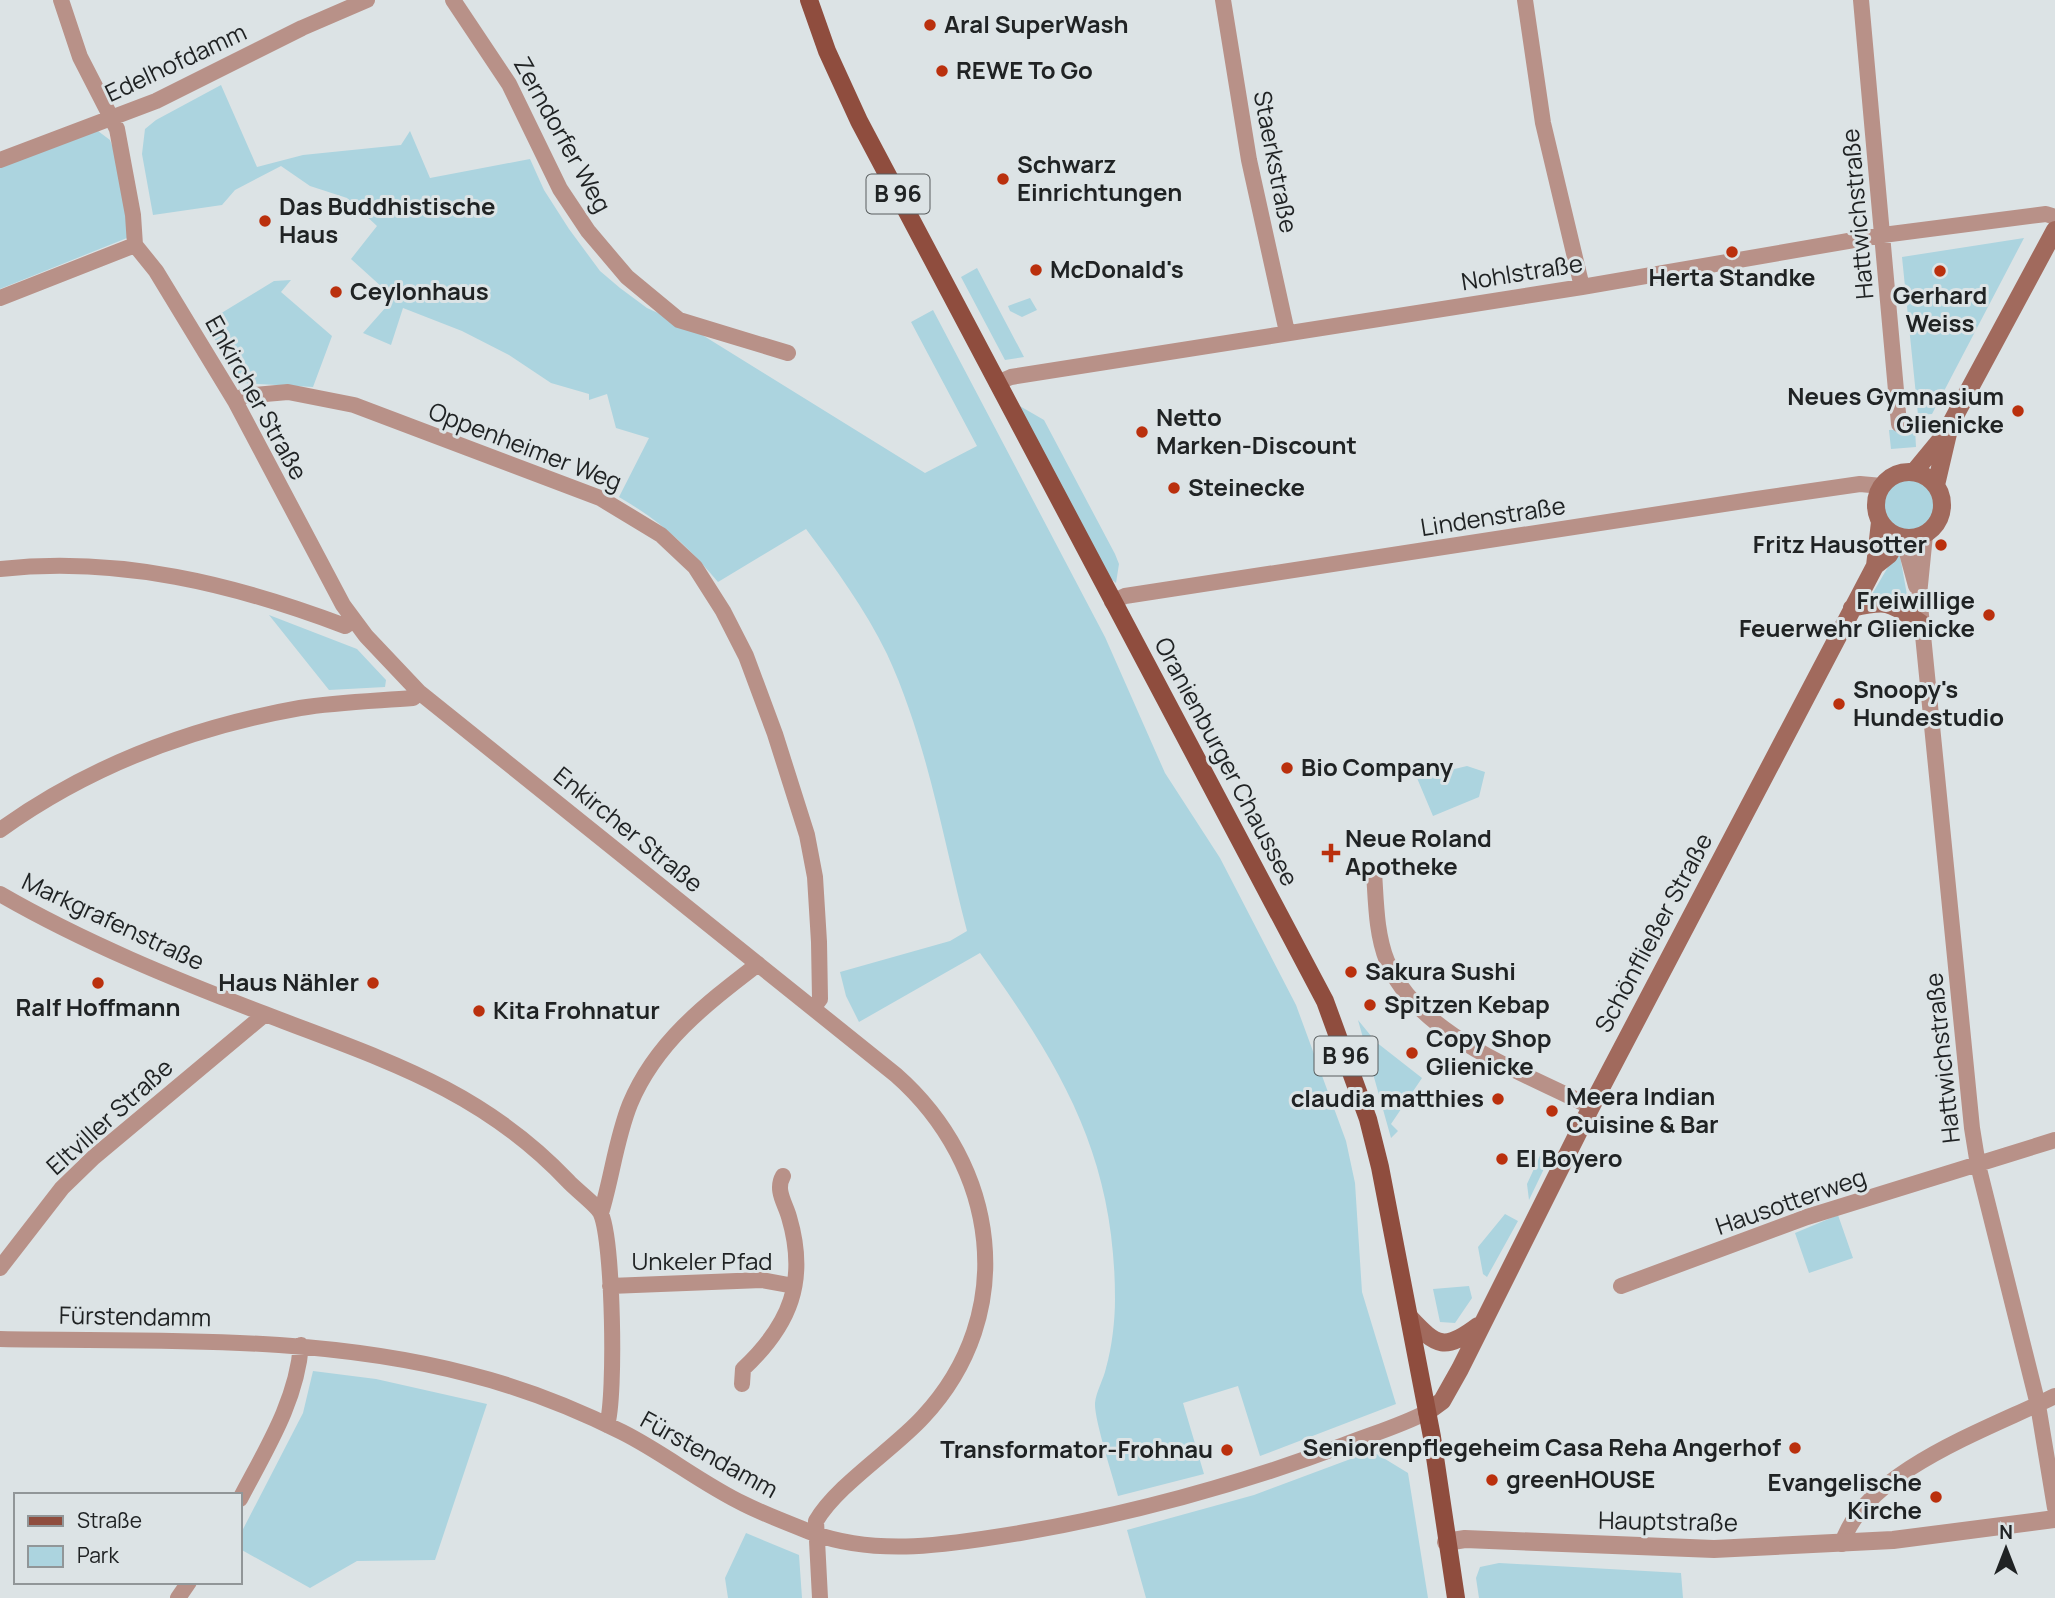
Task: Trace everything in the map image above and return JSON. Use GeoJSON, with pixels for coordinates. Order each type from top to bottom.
{"type":"FeatureCollection","features":[{"type":"Feature","properties":{"kind":"main road","name":"Oranienburger Chaussee"},"geometry":{"type":"LineString","coordinates":[[809,0],[827,51],[855,113],[1325,1001],[1368,1119],[1410,1318],[1456,1598]]}},
{"type":"Feature","properties":{"kind":"main road"},"geometry":{"type":"LineString","coordinates":[[1914,472],[1947,432],[2055,230]]}},
{"type":"Feature","properties":{"kind":"main road"},"geometry":{"type":"LineString","coordinates":[[1936,485],[1925,475],[1914,472],[1898,474],[1882,486],[1876,504],[1880,522],[1901,538],[1925,535],[1936,525],[1942,510],[1936,485],[1947,432]]}},
{"type":"Feature","properties":{"kind":"main road","name":"Schönfließer Straße"},"geometry":{"type":"LineString","coordinates":[[1427,1412],[1442,1401],[1591,1107],[1875,566],[1880,522]]}},
{"type":"Feature","properties":{"kind":"main road","name":"Schönfließer Straße"},"geometry":{"type":"LineString","coordinates":[[1875,566],[1889,555],[1901,538]]}},
{"type":"Feature","properties":{"kind":"main road"},"geometry":{"type":"LineString","coordinates":[[1852,608],[1881,602],[1896,605],[1922,624]]}},
{"type":"Feature","properties":{"kind":"main road"},"geometry":{"type":"LineString","coordinates":[[1410,1318],[1428,1337],[1443,1343],[1458,1341],[1480,1324]]}},
{"type":"Feature","properties":{"kind":"street"},"geometry":{"type":"LineString","coordinates":[[0,298],[135,245],[129,189],[117,129],[80,57],[61,0]]}},
{"type":"Feature","properties":{"kind":"street","name":"Edelhofdamm"},"geometry":{"type":"LineString","coordinates":[[0,160],[156,101],[302,28],[368,0]]}},
{"type":"Feature","properties":{"kind":"street","name":"Zerndorfer Weg"},"geometry":{"type":"LineString","coordinates":[[453,0],[509,84],[561,189],[588,231],[627,277],[679,320],[788,353]]}},
{"type":"Feature","properties":{"kind":"street","name":"Staerkstraße"},"geometry":{"type":"LineString","coordinates":[[1223,0],[1250,160],[1287,332]]}},
{"type":"Feature","properties":{"kind":"street"},"geometry":{"type":"LineString","coordinates":[[1525,0],[1543,123],[1582,287]]}},
{"type":"Feature","properties":{"kind":"street","name":"Hattwichstraße"},"geometry":{"type":"LineString","coordinates":[[1861,0],[1899,424]]}},
{"type":"Feature","properties":{"kind":"street","name":"Nohlstraße"},"geometry":{"type":"LineString","coordinates":[[998,383],[1011,377],[1582,287],[1883,236],[2046,214],[2055,217]]}},
{"type":"Feature","properties":{"kind":"street","name":"Enkircher Straße"},"geometry":{"type":"LineString","coordinates":[[135,245],[156,271],[235,401],[317,561],[354,620],[419,692],[814,1007],[919,1096],[941,1122],[963,1159],[977,1197],[986,1270],[980,1312],[967,1351],[945,1390],[925,1416],[821,1514],[816,1521],[816,1534]]}},
{"type":"Feature","properties":{"kind":"street","name":"Oppenheimer Weg"},"geometry":{"type":"LineString","coordinates":[[235,401],[265,392],[288,392],[354,405],[600,498],[662,535],[695,568],[723,611],[746,656],[807,835],[815,877],[819,942],[820,999],[814,1007]]}},
{"type":"Feature","properties":{"kind":"street","name":"Lindenstraße"},"geometry":{"type":"LineString","coordinates":[[1112,602],[1125,596],[1757,499],[1860,484],[1882,486]]}},
{"type":"Feature","properties":{"kind":"street","name":"Hattwichstraße"},"geometry":{"type":"LineString","coordinates":[[1925,535],[1919,595],[1978,1166],[2038,1405],[2055,1508]]}},
{"type":"Feature","properties":{"kind":"street","name":"Hattwichstraße"},"geometry":{"type":"LineString","coordinates":[[1901,538],[1919,595]]}},
{"type":"Feature","properties":{"kind":"street"},"geometry":{"type":"LineString","coordinates":[[0,569],[101,567],[171,575],[258,595],[345,626],[354,620]]}},
{"type":"Feature","properties":{"kind":"street"},"geometry":{"type":"LineString","coordinates":[[0,830],[86,779],[170,741],[227,723],[290,710],[413,698],[419,692]]}},
{"type":"Feature","properties":{"kind":"street"},"geometry":{"type":"LineString","coordinates":[[1374,872],[1377,914],[1386,959],[1405,995],[1457,1038],[1591,1107]]}},
{"type":"Feature","properties":{"kind":"street","name":"Markgrafenstraße"},"geometry":{"type":"LineString","coordinates":[[0,894],[122,954],[438,1083],[474,1104],[545,1156],[601,1213]]}},
{"type":"Feature","properties":{"kind":"street"},"geometry":{"type":"LineString","coordinates":[[607,1425],[612,1404],[610,1286],[601,1213],[630,1103],[652,1065],[679,1028],[758,964]]}},
{"type":"Feature","properties":{"kind":"street","name":"Eltviller Straße"},"geometry":{"type":"LineString","coordinates":[[0,1268],[62,1188],[94,1157],[265,1014]]}},
{"type":"Feature","properties":{"kind":"street","name":"Hausotterweg"},"geometry":{"type":"LineString","coordinates":[[1621,1286],[1807,1217],[2055,1140]]}},
{"type":"Feature","properties":{"kind":"street","name":"Unkeler Pfad"},"geometry":{"type":"LineString","coordinates":[[741,1384],[743,1369],[771,1342],[787,1312],[797,1272],[793,1234],[779,1189],[783,1176]]}},
{"type":"Feature","properties":{"kind":"street","name":"Unkeler Pfad"},"geometry":{"type":"LineString","coordinates":[[610,1286],[762,1280],[794,1286]]}},
{"type":"Feature","properties":{"kind":"street","name":"Fürstendamm"},"geometry":{"type":"LineString","coordinates":[[0,1339],[220,1341],[301,1345],[382,1355],[472,1375],[607,1425],[674,1461],[741,1503],[816,1534],[836,1541],[900,1547],[991,1537],[1139,1509],[1266,1473],[1394,1427],[1427,1412]]}},
{"type":"Feature","properties":{"kind":"street"},"geometry":{"type":"LineString","coordinates":[[242,1495],[266,1449],[297,1377],[301,1345]]}},
{"type":"Feature","properties":{"kind":"street"},"geometry":{"type":"LineString","coordinates":[[1842,1544],[1855,1514],[1889,1483],[1946,1450],[2055,1396]]}},
{"type":"Feature","properties":{"kind":"street","name":"Hauptstraße"},"geometry":{"type":"LineString","coordinates":[[1446,1542],[1465,1539],[1694,1549],[1842,1544],[1919,1538],[2055,1519]]}},
{"type":"Feature","properties":{"kind":"street"},"geometry":{"type":"LineString","coordinates":[[816,1534],[820,1598]]}},
{"type":"Feature","properties":{"kind":"green space"},"geometry":{"type":"Polygon","coordinates":[[[221,85],[257,167],[303,155],[401,145],[410,131],[430,178],[530,159],[544,190],[569,229],[600,271],[620,288],[647,308],[691,328],[925,473],[977,446],[911,322],[933,310],[1105,637],[1165,773],[1220,858],[1296,1005],[1346,1141],[1355,1183],[1362,1292],[1396,1404],[1260,1456],[1238,1386],[1183,1403],[1204,1474],[1118,1496],[1095,1411],[1113,1334],[1113,1247],[1094,1156],[1058,1075],[1035,1035],[980,953],[859,1022],[846,996],[840,972],[950,941],[967,931],[924,755],[913,721],[887,654],[860,605],[806,529],[718,582],[673,535],[619,497],[649,438],[616,428],[607,394],[589,400],[589,394],[551,383],[509,355],[462,331],[403,308],[391,345],[363,333],[394,298],[351,259],[377,226],[347,198],[310,186],[281,166],[235,190],[222,205],[153,215],[142,154],[145,129],[156,120],[221,85]]]}},
{"type":"Feature","properties":{"kind":"green space"},"geometry":{"type":"Polygon","coordinates":[[[98,131],[110,140],[113,148],[128,215],[127,238],[0,289],[0,163],[98,131]]]}},
{"type":"Feature","properties":{"kind":"green space"},"geometry":{"type":"Polygon","coordinates":[[[2024,238],[1932,414],[1918,415],[1902,257],[2024,238]]]}},
{"type":"Feature","properties":{"kind":"green space"},"geometry":{"type":"Polygon","coordinates":[[[977,268],[1024,357],[1005,360],[961,277],[977,268]]]}},
{"type":"Feature","properties":{"kind":"green space"},"geometry":{"type":"Polygon","coordinates":[[[291,280],[281,292],[332,336],[313,387],[241,383],[205,323],[274,281],[291,280]]]}},
{"type":"Feature","properties":{"kind":"green space"},"geometry":{"type":"Polygon","coordinates":[[[1030,298],[1037,310],[1022,317],[1010,311],[1008,306],[1030,298]]]}},
{"type":"Feature","properties":{"kind":"green space"},"geometry":{"type":"Polygon","coordinates":[[[1018,405],[1044,420],[1115,554],[1119,564],[1116,583],[1107,576],[1018,405]]]}},
{"type":"Feature","properties":{"kind":"green space"},"geometry":{"type":"Polygon","coordinates":[[[1915,429],[1916,447],[1891,449],[1889,430],[1915,429]]]}},
{"type":"Feature","properties":{"kind":"green space"},"geometry":{"type":"Polygon","coordinates":[[[1909,480],[1927,487],[1934,505],[1927,523],[1909,530],[1891,523],[1884,505],[1891,487],[1909,480]]]}},
{"type":"Feature","properties":{"kind":"green space"},"geometry":{"type":"Polygon","coordinates":[[[1895,555],[1900,556],[1909,606],[1888,595],[1871,596],[1895,555]]]}},
{"type":"Feature","properties":{"kind":"green space"},"geometry":{"type":"Polygon","coordinates":[[[269,615],[357,649],[386,680],[385,687],[329,690],[269,615]]]}},
{"type":"Feature","properties":{"kind":"green space"},"geometry":{"type":"Polygon","coordinates":[[[1467,766],[1485,772],[1479,797],[1433,816],[1417,778],[1467,766]]]}},
{"type":"Feature","properties":{"kind":"green space"},"geometry":{"type":"Polygon","coordinates":[[[1358,1020],[1376,1042],[1422,1078],[1391,1124],[1398,1131],[1391,1138],[1358,1020]]]}},
{"type":"Feature","properties":{"kind":"green space"},"geometry":{"type":"Polygon","coordinates":[[[1544,1147],[1553,1150],[1529,1200],[1527,1184],[1544,1147]]]}},
{"type":"Feature","properties":{"kind":"green space"},"geometry":{"type":"Polygon","coordinates":[[[1505,1214],[1518,1221],[1487,1277],[1483,1274],[1478,1247],[1505,1214]]]}},
{"type":"Feature","properties":{"kind":"green space"},"geometry":{"type":"Polygon","coordinates":[[[1838,1215],[1853,1258],[1809,1273],[1795,1233],[1838,1215]]]}},
{"type":"Feature","properties":{"kind":"green space"},"geometry":{"type":"Polygon","coordinates":[[[1469,1286],[1472,1298],[1455,1323],[1440,1322],[1433,1289],[1469,1286]]]}},
{"type":"Feature","properties":{"kind":"green space"},"geometry":{"type":"Polygon","coordinates":[[[313,1371],[376,1379],[487,1404],[435,1560],[357,1561],[310,1588],[242,1550],[242,1531],[303,1413],[313,1371]]]}},
{"type":"Feature","properties":{"kind":"green space"},"geometry":{"type":"Polygon","coordinates":[[[1372,1451],[1408,1473],[1428,1598],[1146,1598],[1127,1530],[1254,1495],[1372,1451]]]}},
{"type":"Feature","properties":{"kind":"green space"},"geometry":{"type":"Polygon","coordinates":[[[746,1533],[799,1555],[802,1598],[728,1598],[725,1578],[746,1533]]]}},
{"type":"Feature","properties":{"kind":"green space"},"geometry":{"type":"Polygon","coordinates":[[[1499,1563],[1681,1573],[1683,1598],[1479,1598],[1476,1578],[1480,1567],[1499,1563]]]}},
{"type":"Feature","properties":{"kind":"place","name":"Aral SuperWash"},"geometry":{"type":"Point","coordinates":[930,25]}},
{"type":"Feature","properties":{"kind":"place","name":"REWE To Go"},"geometry":{"type":"Point","coordinates":[942,71]}},
{"type":"Feature","properties":{"kind":"place","name":"Schwarz Einrichtungen"},"geometry":{"type":"Point","coordinates":[1003,179]}},
{"type":"Feature","properties":{"kind":"place","name":"Das Buddhistische Haus"},"geometry":{"type":"Point","coordinates":[265,221]}},
{"type":"Feature","properties":{"kind":"place","name":"Herta Standke"},"geometry":{"type":"Point","coordinates":[1732,252]}},
{"type":"Feature","properties":{"kind":"place","name":"McDonald's"},"geometry":{"type":"Point","coordinates":[1036,270]}},
{"type":"Feature","properties":{"kind":"place","name":"Gerhard Weiss"},"geometry":{"type":"Point","coordinates":[1940,271]}},
{"type":"Feature","properties":{"kind":"place","name":"Ceylonhaus"},"geometry":{"type":"Point","coordinates":[336,292]}},
{"type":"Feature","properties":{"kind":"place","name":"Neues Gymnasium Glienicke"},"geometry":{"type":"Point","coordinates":[2018,411]}},
{"type":"Feature","properties":{"kind":"place","name":"Netto Marken-Discount"},"geometry":{"type":"Point","coordinates":[1142,432]}},
{"type":"Feature","properties":{"kind":"place","name":"Steinecke"},"geometry":{"type":"Point","coordinates":[1174,488]}},
{"type":"Feature","properties":{"kind":"place","name":"Fritz Hausotter"},"geometry":{"type":"Point","coordinates":[1941,545]}},
{"type":"Feature","properties":{"kind":"place","name":"Freiwillige Feuerwehr Glienicke"},"geometry":{"type":"Point","coordinates":[1989,615]}},
{"type":"Feature","properties":{"kind":"place","name":"Snoopy's Hundestudio"},"geometry":{"type":"Point","coordinates":[1839,704]}},
{"type":"Feature","properties":{"kind":"place","name":"Bio Company"},"geometry":{"type":"Point","coordinates":[1287,768]}},
{"type":"Feature","properties":{"kind":"place","name":"Neue Roland Apotheke"},"geometry":{"type":"Point","coordinates":[1331,853]}},
{"type":"Feature","properties":{"kind":"place","name":"Sakura Sushi"},"geometry":{"type":"Point","coordinates":[1351,972]}},
{"type":"Feature","properties":{"kind":"place","name":"Ralf Hoffmann"},"geometry":{"type":"Point","coordinates":[98,983]}},
{"type":"Feature","properties":{"kind":"place","name":"Haus Nähler"},"geometry":{"type":"Point","coordinates":[373,983]}},
{"type":"Feature","properties":{"kind":"place","name":"Spitzen Kebap"},"geometry":{"type":"Point","coordinates":[1370,1005]}},
{"type":"Feature","properties":{"kind":"place","name":"Kita Frohnatur"},"geometry":{"type":"Point","coordinates":[479,1011]}},
{"type":"Feature","properties":{"kind":"place","name":"Copy Shop Glienicke"},"geometry":{"type":"Point","coordinates":[1412,1053]}},
{"type":"Feature","properties":{"kind":"place","name":"claudia matthies"},"geometry":{"type":"Point","coordinates":[1498,1099]}},
{"type":"Feature","properties":{"kind":"place","name":"Meera Indian Cuisine & Bar"},"geometry":{"type":"Point","coordinates":[1552,1111]}},
{"type":"Feature","properties":{"kind":"place","name":"El Boyero"},"geometry":{"type":"Point","coordinates":[1502,1159]}},
{"type":"Feature","properties":{"kind":"place","name":"Seniorenpflegeheim Casa Reha Angerhof"},"geometry":{"type":"Point","coordinates":[1795,1448]}},
{"type":"Feature","properties":{"kind":"place","name":"Transformator-Frohnau"},"geometry":{"type":"Point","coordinates":[1227,1450]}},
{"type":"Feature","properties":{"kind":"place","name":"greenHOUSE"},"geometry":{"type":"Point","coordinates":[1492,1480]}},
{"type":"Feature","properties":{"kind":"place","name":"Evangelische Kirche"},"geometry":{"type":"Point","coordinates":[1936,1497]}}]}
